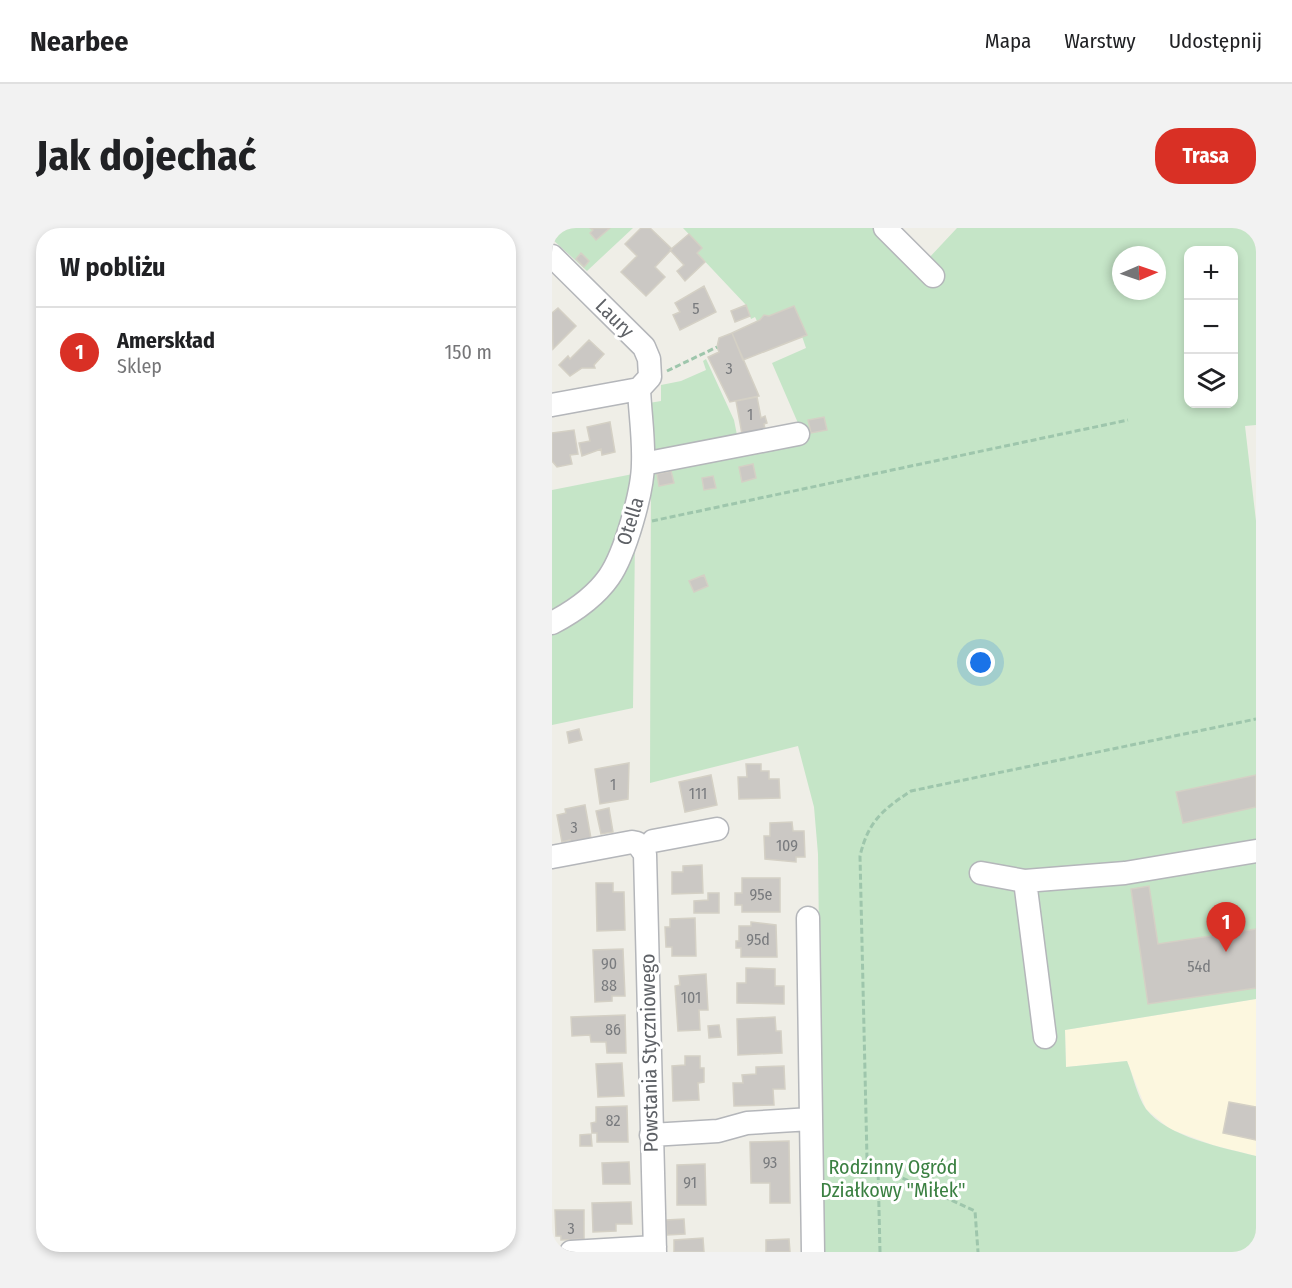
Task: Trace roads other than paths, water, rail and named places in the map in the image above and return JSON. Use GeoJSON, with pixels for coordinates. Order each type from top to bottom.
{"type":"FeatureCollection","features":[{"type":"Feature","properties":{"kind":"street"},"geometry":{"type":"LineString","coordinates":[[885,228],[933,276]]}},
{"type":"Feature","properties":{"kind":"street","name":"Laury"},"geometry":{"type":"LineString","coordinates":[[552,256],[644,347],[649,359],[650,377],[639,389]]}},
{"type":"Feature","properties":{"kind":"street"},"geometry":{"type":"LineString","coordinates":[[552,405],[639,389]]}},
{"type":"Feature","properties":{"kind":"street","name":"Otella"},"geometry":{"type":"LineString","coordinates":[[552,623],[587,599],[611,574],[632,518],[644,464],[639,389]]}},
{"type":"Feature","properties":{"kind":"street"},"geometry":{"type":"LineString","coordinates":[[644,464],[798,434]]}},
{"type":"Feature","properties":{"kind":"street"},"geometry":{"type":"LineString","coordinates":[[552,857],[632,842],[649,847],[717,829]]}},
{"type":"Feature","properties":{"kind":"street","name":"Powstania Styczniowego"},"geometry":{"type":"LineString","coordinates":[[649,847],[651,1135],[655,1249]]}},
{"type":"Feature","properties":{"kind":"street"},"geometry":{"type":"LineString","coordinates":[[981,873],[1025,881],[1125,873],[1256,851]]}},
{"type":"Feature","properties":{"kind":"street"},"geometry":{"type":"LineString","coordinates":[[1025,881],[1046,1037]]}},
{"type":"Feature","properties":{"kind":"street"},"geometry":{"type":"LineString","coordinates":[[808,918],[813,1252]]}},
{"type":"Feature","properties":{"kind":"street"},"geometry":{"type":"LineString","coordinates":[[651,1135],[718,1131],[747,1123],[811,1119]]}},
{"type":"Feature","properties":{"kind":"street"},"geometry":{"type":"LineString","coordinates":[[571,1252],[655,1249]]}},
{"type":"Feature","properties":{"kind":"place","name":"Amerskład"},"geometry":{"type":"Point","coordinates":[1226,952]}},
{"type":"Feature","properties":{"kind":"park label","name":"Rodzinny Ogród Działkowy \"Miłek\""},"geometry":{"type":"Point","coordinates":[893,1178]}}]}
